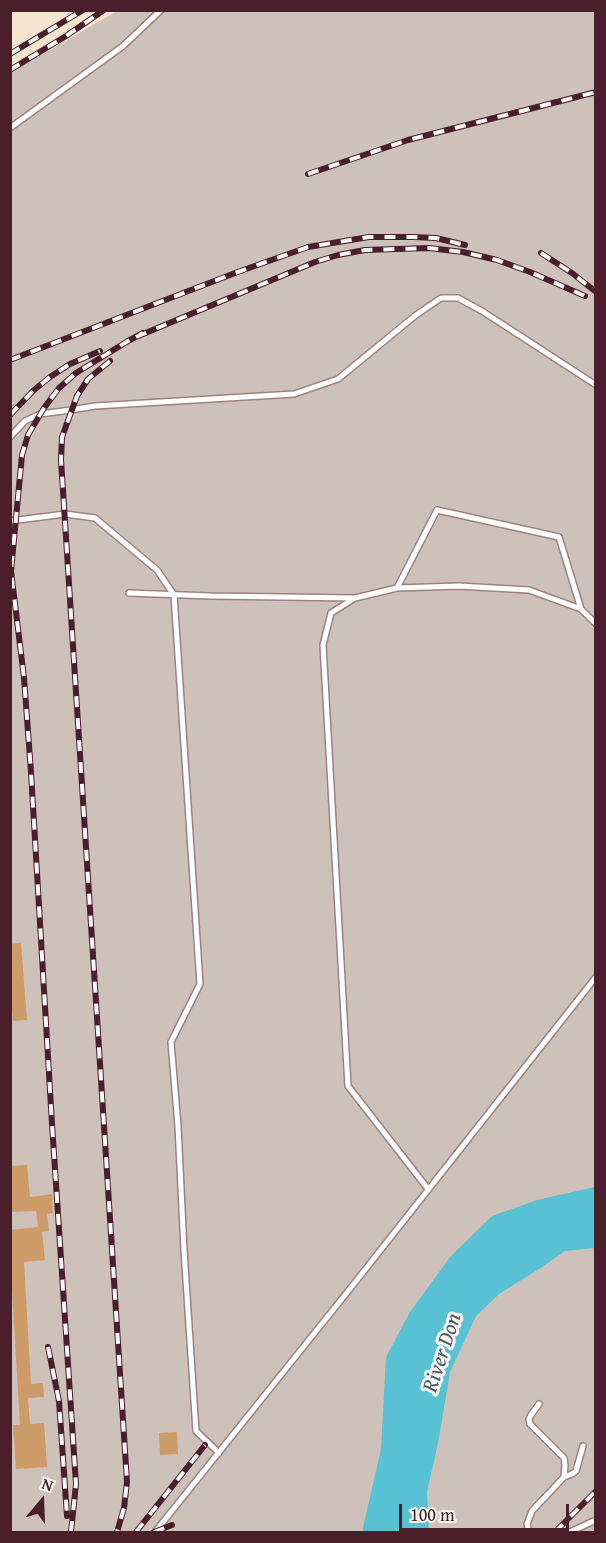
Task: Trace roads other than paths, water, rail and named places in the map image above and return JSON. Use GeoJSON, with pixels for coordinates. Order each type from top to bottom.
{"type":"FeatureCollection","features":[{"type":"Feature","properties":{"kind":"lane"},"geometry":{"type":"LineString","coordinates":[[10,128],[123,46],[161,10]]}},
{"type":"Feature","properties":{"kind":"lane"},"geometry":{"type":"LineString","coordinates":[[10,437],[25,421],[40,414],[95,406],[294,394],[338,379],[416,315],[441,298],[458,298],[482,311],[596,385]]}},
{"type":"Feature","properties":{"kind":"lane"},"geometry":{"type":"LineString","coordinates":[[397,588],[437,510],[559,537],[581,609]]}},
{"type":"Feature","properties":{"kind":"lane"},"geometry":{"type":"LineString","coordinates":[[10,521],[64,514],[95,518],[157,570],[174,595],[201,984],[171,1042],[196,1431],[219,1452]]}},
{"type":"Feature","properties":{"kind":"lane"},"geometry":{"type":"LineString","coordinates":[[129,593],[355,598],[397,588],[459,586],[529,590],[581,609],[596,624]]}},
{"type":"Feature","properties":{"kind":"lane"},"geometry":{"type":"LineString","coordinates":[[355,598],[331,613],[323,645],[348,1086],[428,1189]]}},
{"type":"Feature","properties":{"kind":"lane"},"geometry":{"type":"LineString","coordinates":[[154,1533],[596,977]]}},
{"type":"Feature","properties":{"kind":"lane"},"geometry":{"type":"LineString","coordinates":[[538,1404],[529,1419],[530,1424],[564,1458],[564,1477]]}},
{"type":"Feature","properties":{"kind":"lane"},"geometry":{"type":"LineString","coordinates":[[529,1533],[527,1524],[532,1511],[564,1477],[576,1471],[583,1446]]}},
{"type":"Feature","properties":{"kind":"lane"},"geometry":{"type":"LineString","coordinates":[[570,1533],[596,1520]]}},
{"type":"Feature","properties":{"kind":"water","name":"River Don"},"geometry":{"type":"Polygon","coordinates":[[[595,1187],[595,1248],[565,1251],[499,1294],[476,1316],[450,1372],[427,1492],[429,1532],[362,1532],[381,1449],[386,1357],[410,1312],[450,1257],[492,1216],[537,1200],[595,1187]]]}},
{"type":"Feature","properties":{"kind":"railway"},"geometry":{"type":"LineString","coordinates":[[10,54],[83,10]]}},
{"type":"Feature","properties":{"kind":"railway"},"geometry":{"type":"LineString","coordinates":[[10,70],[104,10]]}},
{"type":"Feature","properties":{"kind":"railway"},"geometry":{"type":"LineString","coordinates":[[308,174],[408,140],[596,92]]}},
{"type":"Feature","properties":{"kind":"railway"},"geometry":{"type":"LineString","coordinates":[[10,360],[308,247],[369,237],[436,238],[465,245]]}},
{"type":"Feature","properties":{"kind":"railway"},"geometry":{"type":"LineString","coordinates":[[136,337],[315,262],[365,250],[429,248],[463,252],[497,260],[585,296]]}},
{"type":"Feature","properties":{"kind":"railway"},"geometry":{"type":"LineString","coordinates":[[541,253],[596,292]]}},
{"type":"Feature","properties":{"kind":"railway"},"geometry":{"type":"LineString","coordinates":[[71,1532],[76,1484],[31,772],[24,678],[11,571],[22,455],[28,435],[59,388],[76,373],[143,333]]}},
{"type":"Feature","properties":{"kind":"railway"},"geometry":{"type":"LineString","coordinates":[[10,415],[50,377],[70,364],[100,351]]}},
{"type":"Feature","properties":{"kind":"railway"},"geometry":{"type":"LineString","coordinates":[[110,361],[88,379],[77,396],[62,437],[61,460],[127,1482],[124,1508],[117,1532]]}},
{"type":"Feature","properties":{"kind":"railway"},"geometry":{"type":"LineString","coordinates":[[48,1347],[59,1401],[67,1516]]}},
{"type":"Feature","properties":{"kind":"railway"},"geometry":{"type":"LineString","coordinates":[[136,1532],[205,1445]]}},
{"type":"Feature","properties":{"kind":"railway"},"geometry":{"type":"LineString","coordinates":[[555,1532],[596,1491]]}},
{"type":"Feature","properties":{"kind":"railway"},"geometry":{"type":"LineString","coordinates":[[154,1532],[172,1525]]}}]}
